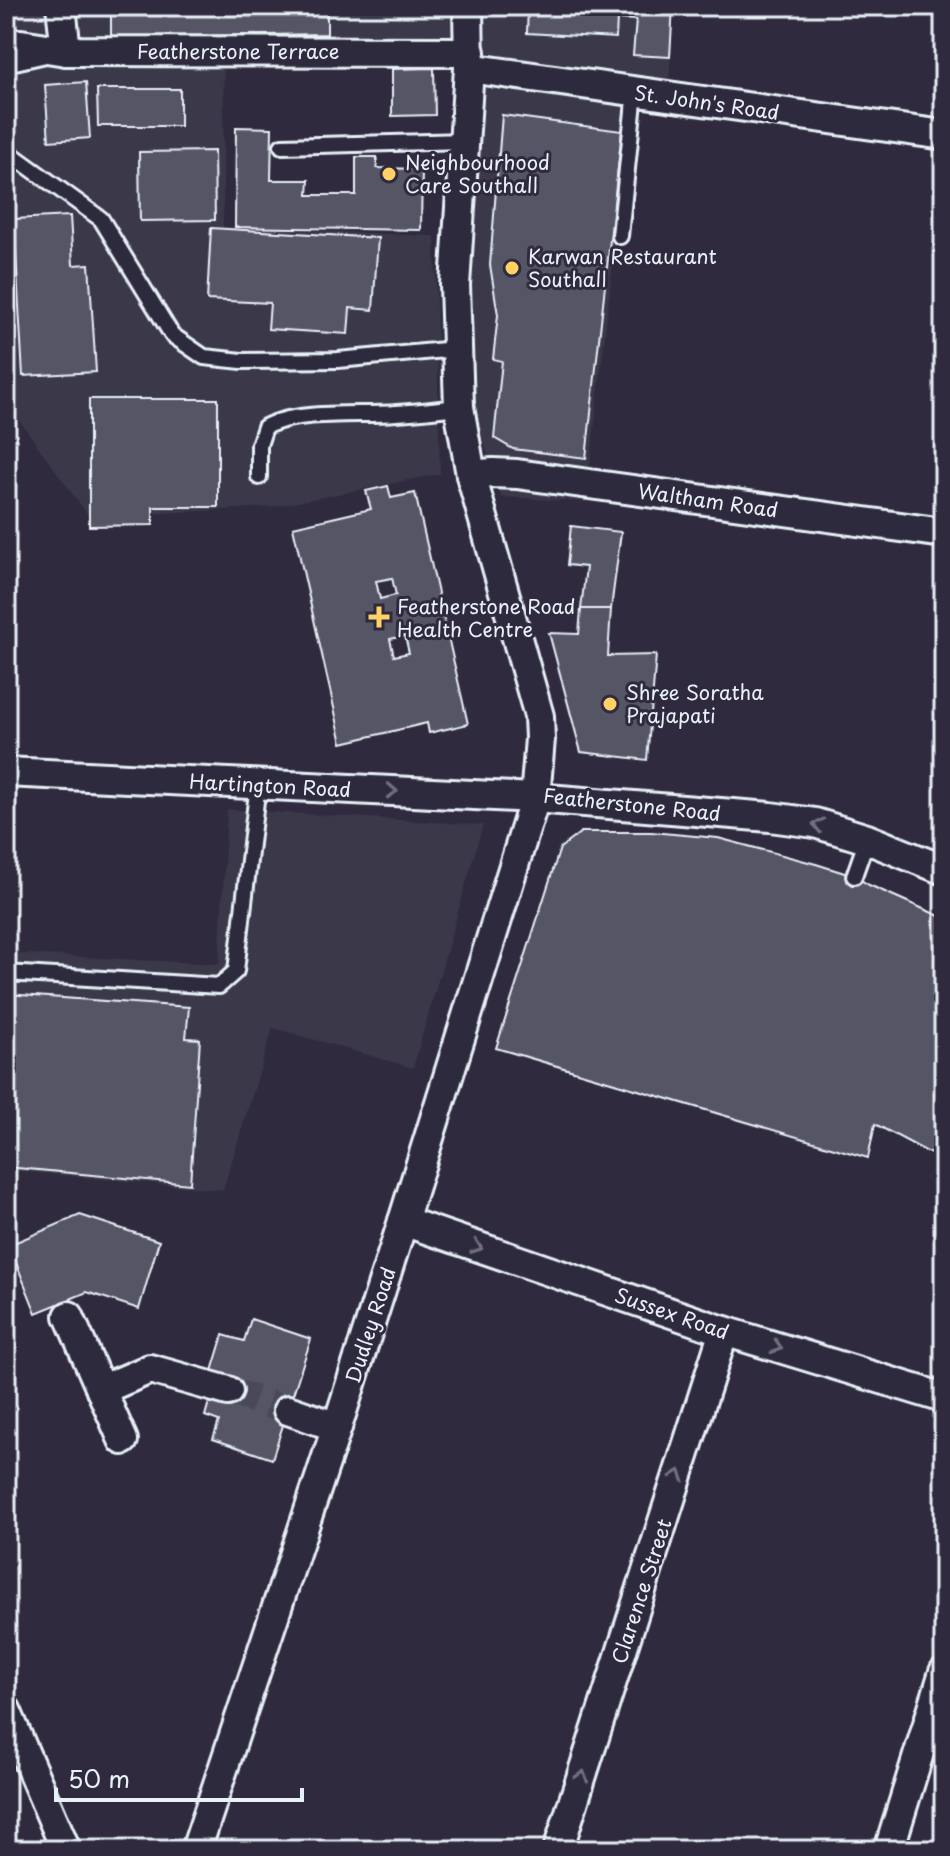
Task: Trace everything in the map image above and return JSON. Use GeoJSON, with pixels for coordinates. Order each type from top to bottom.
{"type":"FeatureCollection","features":[{"type":"Feature","properties":{"kind":"street"},"geometry":{"type":"LineString","coordinates":[[61,6],[66,51]]}},
{"type":"Feature","properties":{"kind":"street","name":"Featherstone Road"},"geometry":{"type":"LineString","coordinates":[[468,6],[470,60],[455,285],[459,407],[471,475],[539,716],[535,798],[815,823],[867,839],[944,870]]}},
{"type":"Feature","properties":{"kind":"street","name":"Featherstone Terrace"},"geometry":{"type":"LineString","coordinates":[[6,44],[66,51],[470,60]]}},
{"type":"Feature","properties":{"kind":"street","name":"St. John's Road"},"geometry":{"type":"LineString","coordinates":[[470,60],[635,92],[944,135]]}},
{"type":"Feature","properties":{"kind":"street","name":"Waltham Road"},"geometry":{"type":"LineString","coordinates":[[471,475],[517,474],[944,533]]}},
{"type":"Feature","properties":{"kind":"street","name":"Hartington Road"},"geometry":{"type":"LineString","coordinates":[[6,772],[535,798]]}},
{"type":"Feature","properties":{"kind":"street","name":"Dudley Road"},"geometry":{"type":"LineString","coordinates":[[196,1850],[337,1427],[535,798]]}},
{"type":"Feature","properties":{"kind":"street","name":"Sussex Road"},"geometry":{"type":"LineString","coordinates":[[403,1221],[724,1331],[944,1398]]}},
{"type":"Feature","properties":{"kind":"street"},"geometry":{"type":"LineString","coordinates":[[69,1316],[123,1440]]}},
{"type":"Feature","properties":{"kind":"street","name":"Clarence Street"},"geometry":{"type":"LineString","coordinates":[[558,1850],[724,1331]]}},
{"type":"Feature","properties":{"kind":"street"},"geometry":{"type":"LineString","coordinates":[[101,1390],[150,1369],[228,1391]]}},
{"type":"Feature","properties":{"kind":"street"},"geometry":{"type":"LineString","coordinates":[[288,1410],[337,1427]]}},
{"type":"Feature","properties":{"kind":"street"},"geometry":{"type":"LineString","coordinates":[[889,1850],[944,1672]]}},
{"type":"Feature","properties":{"kind":"street"},"geometry":{"type":"LineString","coordinates":[[6,1710],[66,1850]]}},
{"type":"Feature","properties":{"kind":"lane"},"geometry":{"type":"LineString","coordinates":[[6,64],[66,51]]}},
{"type":"Feature","properties":{"kind":"lane"},"geometry":{"type":"LineString","coordinates":[[620,236],[635,92]]}},
{"type":"Feature","properties":{"kind":"lane"},"geometry":{"type":"LineString","coordinates":[[282,146],[465,141]]}},
{"type":"Feature","properties":{"kind":"lane"},"geometry":{"type":"LineString","coordinates":[[6,147],[11,154],[101,219],[172,335],[204,357],[242,361],[338,360],[456,349]]}},
{"type":"Feature","properties":{"kind":"lane"},"geometry":{"type":"LineString","coordinates":[[259,477],[259,445],[265,427],[277,420],[459,407]]}},
{"type":"Feature","properties":{"kind":"lane"},"geometry":{"type":"LineString","coordinates":[[6,973],[219,986],[236,971],[258,784]]}},
{"type":"Feature","properties":{"kind":"lane"},"geometry":{"type":"LineString","coordinates":[[854,876],[867,839]]}},
{"type":"Feature","properties":{"kind":"shaded area"},"geometry":{"type":"Polygon","coordinates":[[[6,6],[674,6],[668,100],[632,97],[586,502],[501,497],[466,387],[462,289],[485,41],[224,40],[223,227],[435,236],[440,474],[273,507],[89,517],[6,402],[6,6]]]}},
{"type":"Feature","properties":{"kind":"shaded area"},"geometry":{"type":"Polygon","coordinates":[[[227,809],[483,825],[413,1068],[273,1028],[223,1190],[6,1170],[6,953],[219,964],[227,809]]]}},
{"type":"Feature","properties":{"kind":"building"},"geometry":{"type":"Polygon","coordinates":[[[111,6],[327,6],[327,34],[111,37],[111,6]]]}},
{"type":"Feature","properties":{"kind":"building"},"geometry":{"type":"Polygon","coordinates":[[[528,6],[673,6],[670,57],[633,55],[636,20],[617,19],[616,38],[527,33],[528,6]]]}},
{"type":"Feature","properties":{"kind":"building"},"geometry":{"type":"Polygon","coordinates":[[[434,68],[435,115],[392,116],[392,69],[434,68]]]}},
{"type":"Feature","properties":{"kind":"building"},"geometry":{"type":"Polygon","coordinates":[[[86,82],[90,138],[49,141],[45,85],[86,82]]]}},
{"type":"Feature","properties":{"kind":"building"},"geometry":{"type":"Polygon","coordinates":[[[97,89],[180,89],[180,126],[98,126],[97,89]]]}},
{"type":"Feature","properties":{"kind":"building"},"geometry":{"type":"Polygon","coordinates":[[[502,115],[622,131],[586,458],[513,449],[494,438],[502,361],[493,359],[498,315],[490,265],[502,115]]]}},
{"type":"Feature","properties":{"kind":"building","name":"Neighbourhood Care Southall"},"geometry":{"type":"Polygon","coordinates":[[[236,127],[272,128],[271,180],[309,180],[308,195],[356,195],[356,157],[377,157],[377,168],[422,169],[421,230],[235,227],[236,127]]]}},
{"type":"Feature","properties":{"kind":"building"},"geometry":{"type":"Polygon","coordinates":[[[214,151],[215,220],[140,221],[139,152],[214,151]]]}},
{"type":"Feature","properties":{"kind":"building"},"geometry":{"type":"Polygon","coordinates":[[[70,216],[73,265],[89,264],[96,372],[23,376],[14,219],[70,216]]]}},
{"type":"Feature","properties":{"kind":"building"},"geometry":{"type":"Polygon","coordinates":[[[211,228],[378,238],[373,310],[350,308],[348,334],[268,329],[270,303],[207,300],[211,228]]]}},
{"type":"Feature","properties":{"kind":"building"},"geometry":{"type":"Polygon","coordinates":[[[89,399],[218,399],[218,507],[153,507],[153,525],[89,526],[89,399]]]}},
{"type":"Feature","properties":{"kind":"building","name":"Featherstone Road Health Centre"},"geometry":{"type":"Polygon","coordinates":[[[388,486],[391,498],[415,493],[468,724],[429,733],[427,723],[342,743],[293,527],[371,509],[366,491],[388,486]],[[392,578],[376,581],[380,599],[396,595],[392,578]],[[405,636],[390,639],[394,656],[409,653],[405,636]]]}},
{"type":"Feature","properties":{"kind":"building"},"geometry":{"type":"Polygon","coordinates":[[[571,526],[621,532],[611,609],[581,609],[586,567],[567,565],[571,526]]]}},
{"type":"Feature","properties":{"kind":"building","name":"Shree Soratha Prajapati"},"geometry":{"type":"Polygon","coordinates":[[[581,609],[611,609],[608,656],[656,655],[647,760],[581,752],[549,633],[579,634],[581,609]]]}},
{"type":"Feature","properties":{"kind":"building"},"geometry":{"type":"Polygon","coordinates":[[[581,832],[651,832],[718,838],[854,876],[944,918],[944,1161],[875,1124],[868,1158],[496,1048],[560,848],[581,832]]]}},
{"type":"Feature","properties":{"kind":"building"},"geometry":{"type":"Polygon","coordinates":[[[6,994],[189,1007],[186,1038],[200,1039],[190,1184],[6,1167],[6,994]]]}},
{"type":"Feature","properties":{"kind":"building"},"geometry":{"type":"Polygon","coordinates":[[[80,1215],[159,1241],[139,1309],[87,1292],[36,1313],[9,1245],[80,1215]]]}},
{"type":"Feature","properties":{"kind":"building"},"geometry":{"type":"Polygon","coordinates":[[[251,1319],[311,1339],[272,1459],[213,1439],[219,1421],[205,1416],[209,1402],[223,1406],[233,1377],[212,1371],[223,1335],[244,1341],[251,1319]]]}},
{"type":"Feature","properties":{"kind":"tunnel"},"geometry":{"type":"LineString","coordinates":[[228,1391],[288,1410]]}},
{"type":"Feature","properties":{"kind":"place","name":"Neighbourhood Care Southall"},"geometry":{"type":"Point","coordinates":[389,174]}},
{"type":"Feature","properties":{"kind":"place","name":"Karwan Restaurant Southall"},"geometry":{"type":"Point","coordinates":[512,268]}},
{"type":"Feature","properties":{"kind":"place","name":"Featherstone Road Health Centre"},"geometry":{"type":"Point","coordinates":[379,617]}},
{"type":"Feature","properties":{"kind":"place","name":"Shree Soratha Prajapati"},"geometry":{"type":"Point","coordinates":[610,704]}}]}
